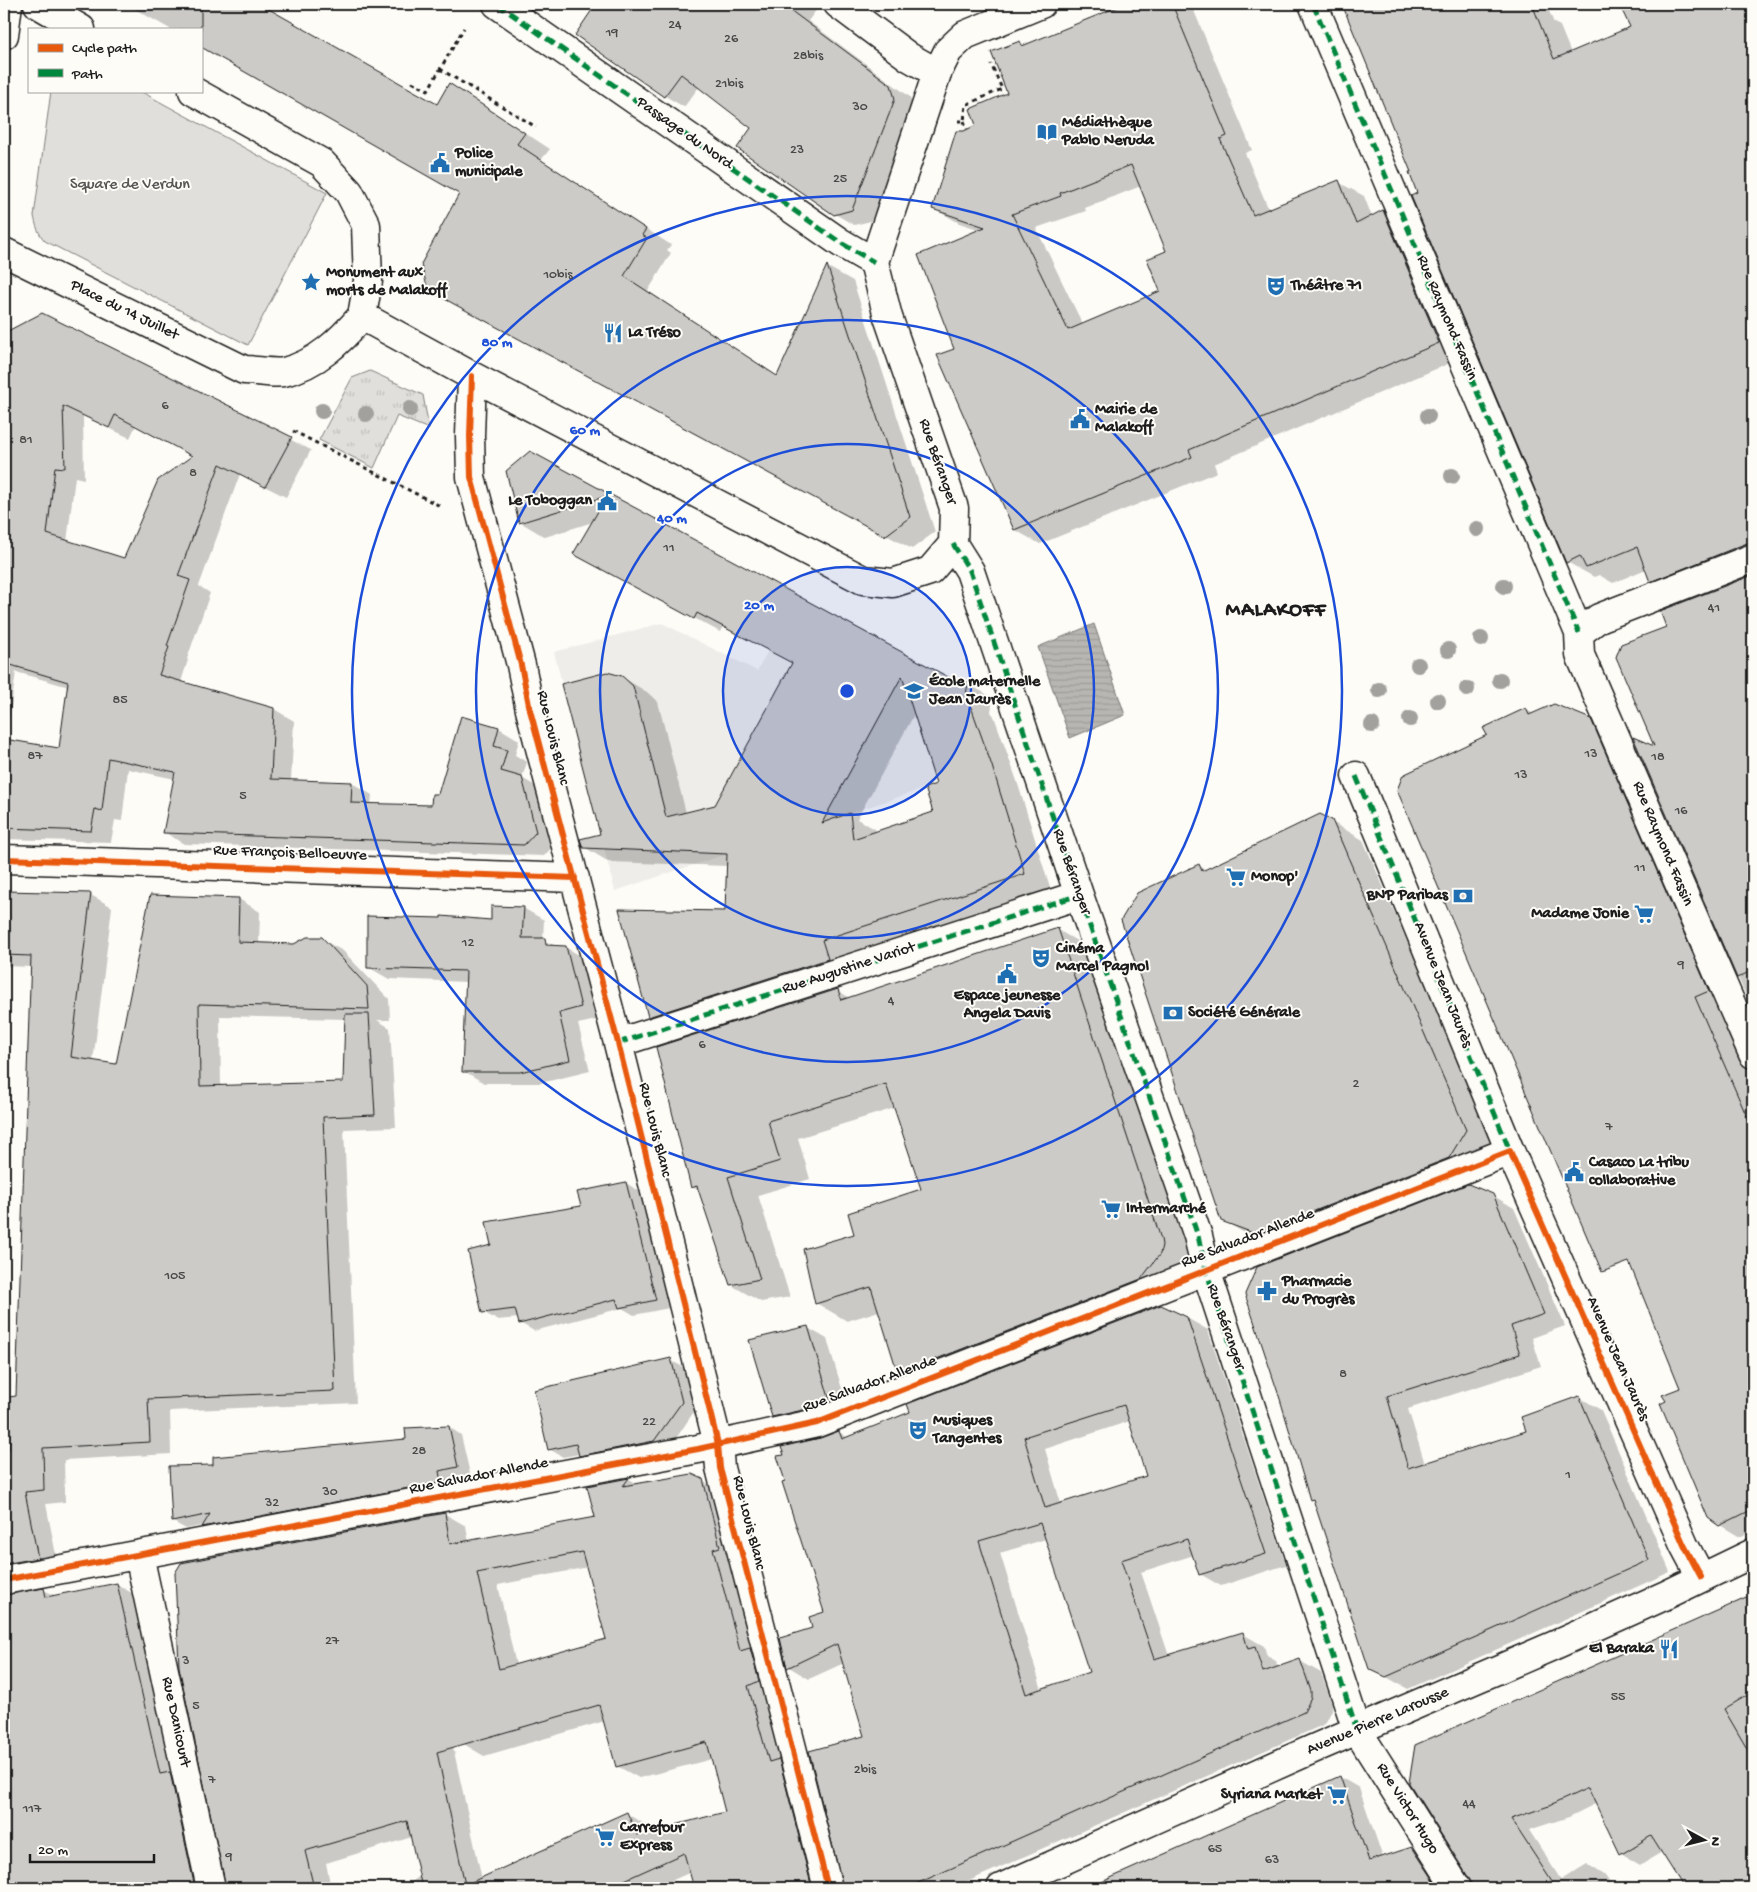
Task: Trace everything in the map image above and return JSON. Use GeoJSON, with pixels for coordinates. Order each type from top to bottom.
{"type":"FeatureCollection","features":[{"type":"Feature","properties":{"kind":"street"},"geometry":{"type":"LineString","coordinates":[[4,35],[8,4]]}},
{"type":"Feature","properties":{"kind":"street"},"geometry":{"type":"LineString","coordinates":[[38,4],[79,28]]}},
{"type":"Feature","properties":{"kind":"street","name":"Passage du Nord"},"geometry":{"type":"LineString","coordinates":[[497,4],[841,243],[874,262]]}},
{"type":"Feature","properties":{"kind":"street"},"geometry":{"type":"LineString","coordinates":[[838,4],[910,57],[937,73]]}},
{"type":"Feature","properties":{"kind":"street"},"geometry":{"type":"LineString","coordinates":[[874,262],[937,73],[948,51],[965,35],[1041,4]]}},
{"type":"Feature","properties":{"kind":"street","name":"Rue Raymond Fassin"},"geometry":{"type":"LineString","coordinates":[[1313,4],[1579,633],[1580,655],[1753,1054]]}},
{"type":"Feature","properties":{"kind":"street"},"geometry":{"type":"LineString","coordinates":[[195,92],[322,163],[349,192],[366,225],[368,281],[362,316],[472,376],[863,580],[893,583],[930,571],[953,544]]}},
{"type":"Feature","properties":{"kind":"street","name":"Place du 14 Juillet"},"geometry":{"type":"LineString","coordinates":[[4,252],[244,370],[282,372],[316,359],[340,340],[362,316]]}},
{"type":"Feature","properties":{"kind":"street","name":"Rue Béranger"},"geometry":{"type":"LineString","coordinates":[[874,262],[888,317],[954,508],[953,544],[970,571],[1079,895],[1198,1236],[1206,1270],[1357,1730]]}},
{"type":"Feature","properties":{"kind":"street","name":"Rue Louis Blanc"},"geometry":{"type":"LineString","coordinates":[[472,376],[471,477],[618,1043],[718,1444],[723,1478],[828,1888]]}},
{"type":"Feature","properties":{"kind":"street"},"geometry":{"type":"LineString","coordinates":[[1579,633],[1600,618],[1753,558]]}},
{"type":"Feature","properties":{"kind":"street","name":"Avenue Jean Jaurès"},"geometry":{"type":"LineString","coordinates":[[1356,776],[1510,1151],[1684,1544],[1702,1577]]}},
{"type":"Feature","properties":{"kind":"street","name":"Rue François Belloeuvre"},"geometry":{"type":"LineString","coordinates":[[4,859],[575,878]]}},
{"type":"Feature","properties":{"kind":"street","name":"Rue Augustine Variot"},"geometry":{"type":"LineString","coordinates":[[618,1043],[1079,895]]}},
{"type":"Feature","properties":{"kind":"street","name":"Rue Salvador Allende"},"geometry":{"type":"LineString","coordinates":[[4,1580],[718,1444],[817,1422],[1510,1151]]}},
{"type":"Feature","properties":{"kind":"street","name":"Avenue Pierre Larousse"},"geometry":{"type":"LineString","coordinates":[[1001,1888],[1564,1640],[1753,1553]]}},
{"type":"Feature","properties":{"kind":"street","name":"Rue Danicourt"},"geometry":{"type":"LineString","coordinates":[[139,1555],[211,1888]]}},
{"type":"Feature","properties":{"kind":"street","name":"Rue Victor Hugo"},"geometry":{"type":"LineString","coordinates":[[1357,1730],[1456,1888]]}},
{"type":"Feature","properties":{"kind":"path"},"geometry":{"type":"LineString","coordinates":[[412,82],[428,90],[464,28]]}},
{"type":"Feature","properties":{"kind":"path"},"geometry":{"type":"LineString","coordinates":[[967,129],[964,120],[966,105],[1002,90],[989,59]]}},
{"type":"Feature","properties":{"kind":"path"},"geometry":{"type":"LineString","coordinates":[[440,70],[536,128]]}},
{"type":"Feature","properties":{"kind":"path"},"geometry":{"type":"LineString","coordinates":[[955,121],[964,120]]}},
{"type":"Feature","properties":{"kind":"path"},"geometry":{"type":"LineString","coordinates":[[293,431],[443,508]]}},
{"type":"Feature","properties":{"kind":"shaded area"},"geometry":{"type":"Polygon","coordinates":[[[798,595],[961,684],[971,703],[969,704],[992,766],[615,891],[554,652],[662,623],[757,671],[798,595]]]}},
{"type":"Feature","properties":{"kind":"shaded area"},"geometry":{"type":"Polygon","coordinates":[[[1094,624],[1125,715],[1070,738],[1038,647],[1094,624]]]}},
{"type":"Feature","properties":{"kind":"green space","name":"Square de Verdun"},"geometry":{"type":"Polygon","coordinates":[[[51,92],[142,92],[327,193],[248,345],[45,241],[38,229],[34,216],[51,92]]]}},
{"type":"Feature","properties":{"kind":"green space"},"geometry":{"type":"Polygon","coordinates":[[[370,371],[423,395],[429,429],[397,416],[374,468],[319,440],[352,378],[370,371]]]}},
{"type":"Feature","properties":{"kind":"building"},"geometry":{"type":"Polygon","coordinates":[[[201,4],[260,4],[437,104],[449,83],[525,133],[517,144],[646,229],[642,235],[647,238],[624,276],[777,376],[827,265],[910,517],[885,536],[428,290],[421,264],[459,194],[202,48],[201,4]]]}},
{"type":"Feature","properties":{"kind":"building"},"geometry":{"type":"Polygon","coordinates":[[[596,4],[782,4],[891,85],[895,99],[852,210],[834,215],[737,148],[751,128],[681,74],[664,97],[575,35],[596,4]]]}},
{"type":"Feature","properties":{"kind":"building"},"geometry":{"type":"Polygon","coordinates":[[[1125,4],[1172,4],[1227,136],[1220,139],[1253,215],[1339,180],[1356,224],[1383,210],[1439,343],[1189,450],[1192,457],[1014,530],[937,355],[954,349],[918,255],[985,227],[932,209],[956,131],[964,131],[976,125],[970,109],[1007,93],[991,52],[1020,41],[1022,46],[1125,4]],[[1131,165],[1060,193],[1061,196],[1012,214],[1068,330],[1160,291],[1147,259],[1166,251],[1131,165]]]}},
{"type":"Feature","properties":{"kind":"building"},"geometry":{"type":"Polygon","coordinates":[[[1342,4],[1532,4],[1554,59],[1630,27],[1619,4],[1753,4],[1753,543],[1747,543],[1650,582],[1637,547],[1586,568],[1580,556],[1566,563],[1411,196],[1417,193],[1409,172],[1411,172],[1342,4]]]}},
{"type":"Feature","properties":{"kind":"building"},"geometry":{"type":"Polygon","coordinates":[[[42,313],[292,437],[265,487],[220,464],[178,576],[190,580],[159,675],[274,708],[271,779],[352,782],[351,803],[431,805],[432,794],[438,794],[461,716],[499,727],[494,746],[507,750],[501,771],[522,777],[536,832],[524,845],[163,833],[175,772],[108,758],[102,811],[95,809],[91,831],[4,828],[4,739],[59,748],[68,682],[4,663],[4,333],[42,313]],[[63,406],[65,468],[55,467],[47,534],[124,558],[158,480],[192,456],[115,415],[109,428],[63,406]]]}},
{"type":"Feature","properties":{"kind":"building"},"geometry":{"type":"Polygon","coordinates":[[[530,451],[955,682],[968,682],[966,696],[992,766],[1025,874],[822,940],[828,959],[648,1017],[619,909],[725,911],[727,854],[583,848],[580,839],[600,834],[561,684],[607,672],[622,676],[633,686],[666,817],[715,805],[792,663],[697,613],[694,619],[573,554],[607,496],[519,523],[506,471],[530,451]],[[902,676],[822,823],[850,813],[853,839],[933,812],[925,788],[936,784],[902,676]]]}},
{"type":"Feature","properties":{"kind":"building"},"geometry":{"type":"Polygon","coordinates":[[[1753,575],[1753,970],[1737,978],[1633,737],[1654,746],[1616,657],[1621,644],[1666,627],[1660,611],[1753,575]]]}},
{"type":"Feature","properties":{"kind":"building"},"geometry":{"type":"Polygon","coordinates":[[[1554,704],[1591,719],[1709,991],[1695,997],[1753,1131],[1753,1509],[1719,1526],[1708,1518],[1660,1404],[1666,1401],[1662,1395],[1680,1388],[1629,1262],[1602,1272],[1397,790],[1403,775],[1487,735],[1483,728],[1526,708],[1529,715],[1554,704]]]}},
{"type":"Feature","properties":{"kind":"building"},"geometry":{"type":"Polygon","coordinates":[[[1320,814],[1332,820],[1466,1130],[1449,1158],[1256,1234],[1221,1221],[1121,920],[1137,893],[1199,864],[1202,871],[1320,814]]]}},
{"type":"Feature","properties":{"kind":"building"},"geometry":{"type":"Polygon","coordinates":[[[4,891],[91,893],[71,1057],[116,1064],[150,895],[239,898],[238,942],[294,944],[307,937],[322,937],[367,986],[369,1009],[199,1004],[200,1086],[343,1082],[345,1014],[369,1014],[375,1115],[323,1117],[335,1391],[148,1399],[150,1442],[43,1448],[44,1490],[25,1492],[38,1558],[4,1564],[4,1450],[9,1450],[9,1397],[16,1396],[31,956],[4,955],[4,891]]]}},
{"type":"Feature","properties":{"kind":"building"},"geometry":{"type":"Polygon","coordinates":[[[491,906],[524,907],[522,938],[545,938],[546,945],[566,946],[581,1007],[559,1013],[570,1060],[520,1072],[462,1072],[466,971],[367,968],[367,916],[441,918],[441,916],[491,920],[491,906]]]}},
{"type":"Feature","properties":{"kind":"building"},"geometry":{"type":"Polygon","coordinates":[[[1058,928],[1161,1239],[1160,1254],[1141,1279],[898,1374],[871,1287],[815,1304],[803,1249],[854,1234],[848,1213],[921,1189],[886,1084],[768,1121],[780,1161],[728,1177],[760,1279],[730,1285],[697,1186],[691,1188],[656,1047],[838,989],[841,1000],[1058,928]]]}},
{"type":"Feature","properties":{"kind":"building"},"geometry":{"type":"Polygon","coordinates":[[[626,1182],[656,1300],[619,1308],[616,1299],[519,1324],[515,1309],[482,1313],[468,1251],[491,1245],[486,1222],[581,1206],[577,1192],[626,1182]]]}},
{"type":"Feature","properties":{"kind":"building"},"geometry":{"type":"Polygon","coordinates":[[[1468,1184],[1493,1194],[1544,1314],[1511,1326],[1520,1354],[1387,1396],[1408,1468],[1526,1431],[1521,1417],[1579,1396],[1649,1560],[1386,1677],[1369,1669],[1313,1499],[1310,1500],[1280,1399],[1245,1294],[1257,1267],[1468,1184]]]}},
{"type":"Feature","properties":{"kind":"building"},"geometry":{"type":"Polygon","coordinates":[[[1161,1305],[1187,1317],[1266,1554],[1199,1575],[1187,1539],[1121,1560],[1154,1659],[1243,1632],[1248,1649],[1255,1647],[1263,1672],[1300,1659],[1311,1691],[1311,1698],[1304,1712],[907,1888],[843,1888],[809,1751],[864,1736],[837,1644],[787,1668],[780,1638],[812,1628],[809,1617],[824,1612],[782,1482],[785,1481],[777,1456],[784,1455],[781,1447],[820,1438],[839,1431],[842,1439],[910,1412],[907,1404],[1161,1305]],[[1124,1405],[1024,1437],[1045,1508],[1146,1476],[1124,1405]],[[1040,1523],[979,1541],[1026,1694],[1089,1672],[1040,1523]]]}},
{"type":"Feature","properties":{"kind":"building"},"geometry":{"type":"Polygon","coordinates":[[[808,1326],[830,1401],[812,1408],[772,1417],[749,1340],[808,1326]]]}},
{"type":"Feature","properties":{"kind":"building"},"geometry":{"type":"Polygon","coordinates":[[[671,1358],[682,1402],[654,1441],[579,1456],[576,1444],[548,1450],[534,1390],[671,1358]]]}},
{"type":"Feature","properties":{"kind":"building"},"geometry":{"type":"Polygon","coordinates":[[[449,1426],[458,1467],[439,1471],[441,1482],[202,1527],[210,1514],[172,1522],[169,1466],[213,1465],[213,1457],[406,1439],[405,1428],[449,1426]]]}},
{"type":"Feature","properties":{"kind":"building"},"geometry":{"type":"Polygon","coordinates":[[[692,1474],[703,1479],[720,1547],[713,1549],[740,1651],[750,1648],[759,1681],[748,1686],[769,1762],[779,1759],[812,1888],[694,1888],[684,1853],[607,1888],[422,1888],[407,1821],[305,1851],[314,1888],[226,1888],[179,1667],[175,1573],[181,1563],[445,1513],[450,1544],[595,1517],[587,1486],[629,1478],[623,1486],[692,1474]],[[582,1552],[477,1573],[499,1669],[606,1639],[582,1552]],[[599,1705],[437,1752],[465,1885],[627,1812],[637,1835],[725,1812],[707,1742],[616,1767],[599,1705]]]}},
{"type":"Feature","properties":{"kind":"building"},"geometry":{"type":"Polygon","coordinates":[[[117,1583],[160,1774],[170,1772],[195,1888],[11,1888],[8,1869],[4,1870],[4,1595],[44,1588],[46,1597],[117,1583]]]}},
{"type":"Feature","properties":{"kind":"building"},"geometry":{"type":"Polygon","coordinates":[[[1753,1595],[1753,1692],[1724,1709],[1753,1759],[1753,1888],[1684,1888],[1651,1836],[1620,1855],[1588,1788],[1549,1806],[1511,1819],[1556,1888],[1472,1888],[1470,1880],[1409,1783],[1415,1745],[1753,1595]]]}},
{"type":"Feature","properties":{"kind":"building"},"geometry":{"type":"Polygon","coordinates":[[[1340,1776],[1369,1861],[1412,1847],[1439,1888],[1088,1888],[1340,1776]]]}},
{"type":"Feature","properties":{"kind":"marked path"},"geometry":{"type":"LineString","coordinates":[[497,4],[841,243],[874,262]]}},
{"type":"Feature","properties":{"kind":"marked path"},"geometry":{"type":"LineString","coordinates":[[1313,4],[1579,633]]}},
{"type":"Feature","properties":{"kind":"marked path"},"geometry":{"type":"LineString","coordinates":[[953,544],[970,571],[1079,895],[1198,1236],[1206,1270],[1357,1730]]}},
{"type":"Feature","properties":{"kind":"marked path"},"geometry":{"type":"LineString","coordinates":[[1356,776],[1510,1151]]}},
{"type":"Feature","properties":{"kind":"marked path"},"geometry":{"type":"LineString","coordinates":[[618,1043],[1079,895]]}},
{"type":"Feature","properties":{"kind":"cycle path"},"geometry":{"type":"LineString","coordinates":[[472,376],[471,477],[618,1043],[718,1444],[720,1468],[828,1888]]}},
{"type":"Feature","properties":{"kind":"cycle path"},"geometry":{"type":"LineString","coordinates":[[4,859],[575,878]]}},
{"type":"Feature","properties":{"kind":"cycle path"},"geometry":{"type":"LineString","coordinates":[[4,1580],[698,1449],[817,1423],[1510,1151],[1684,1545],[1701,1577]]}},
{"type":"Feature","properties":{"kind":"place","name":"Médiathèque Pablo Neruda"},"geometry":{"type":"Point","coordinates":[1047,132]}},
{"type":"Feature","properties":{"kind":"place","name":"Police municipale"},"geometry":{"type":"Point","coordinates":[440,163]}},
{"type":"Feature","properties":{"kind":"place","name":"Monument aux morts de Malakoff"},"geometry":{"type":"Point","coordinates":[311,282]}},
{"type":"Feature","properties":{"kind":"place","name":"Théâtre 71"},"geometry":{"type":"Point","coordinates":[1276,286]}},
{"type":"Feature","properties":{"kind":"place","name":"La Tréso"},"geometry":{"type":"Point","coordinates":[613,333]}},
{"type":"Feature","properties":{"kind":"place","name":"Mairie de Malakoff"},"geometry":{"type":"Point","coordinates":[1080,419]}},
{"type":"Feature","properties":{"kind":"place","name":"Le Toboggan"},"geometry":{"type":"Point","coordinates":[607,501]}},
{"type":"Feature","properties":{"kind":"place","name":"École maternelle Jean Jaurès"},"geometry":{"type":"Point","coordinates":[914,691]}},
{"type":"Feature","properties":{"kind":"place","name":"Monop'"},"geometry":{"type":"Point","coordinates":[1236,877]}},
{"type":"Feature","properties":{"kind":"place","name":"BNP Paribas"},"geometry":{"type":"Point","coordinates":[1463,896]}},
{"type":"Feature","properties":{"kind":"place","name":"Madame Jonie"},"geometry":{"type":"Point","coordinates":[1644,914]}},
{"type":"Feature","properties":{"kind":"place","name":"Cinéma Marcel Pagnol"},"geometry":{"type":"Point","coordinates":[1041,958]}},
{"type":"Feature","properties":{"kind":"place","name":"Espace jeunesse Angela Davis"},"geometry":{"type":"Point","coordinates":[1007,974]}},
{"type":"Feature","properties":{"kind":"place","name":"Société Générale"},"geometry":{"type":"Point","coordinates":[1173,1013]}},
{"type":"Feature","properties":{"kind":"place","name":"Casaco La tribu collaborative"},"geometry":{"type":"Point","coordinates":[1574,1172]}},
{"type":"Feature","properties":{"kind":"place","name":"Intermarché"},"geometry":{"type":"Point","coordinates":[1111,1209]}},
{"type":"Feature","properties":{"kind":"place","name":"Pharmacie du Progrès"},"geometry":{"type":"Point","coordinates":[1267,1291]}},
{"type":"Feature","properties":{"kind":"place","name":"Musiques Tangentes"},"geometry":{"type":"Point","coordinates":[918,1430]}},
{"type":"Feature","properties":{"kind":"place","name":"El Baraka"},"geometry":{"type":"Point","coordinates":[1669,1649]}},
{"type":"Feature","properties":{"kind":"place","name":"Syriana Market"},"geometry":{"type":"Point","coordinates":[1337,1795]}},
{"type":"Feature","properties":{"kind":"place","name":"Carrefour Express"},"geometry":{"type":"Point","coordinates":[605,1837]}},
{"type":"Feature","properties":{"kind":"district","name":"MALAKOFF"},"geometry":{"type":"Point","coordinates":[1276,611]}}]}
